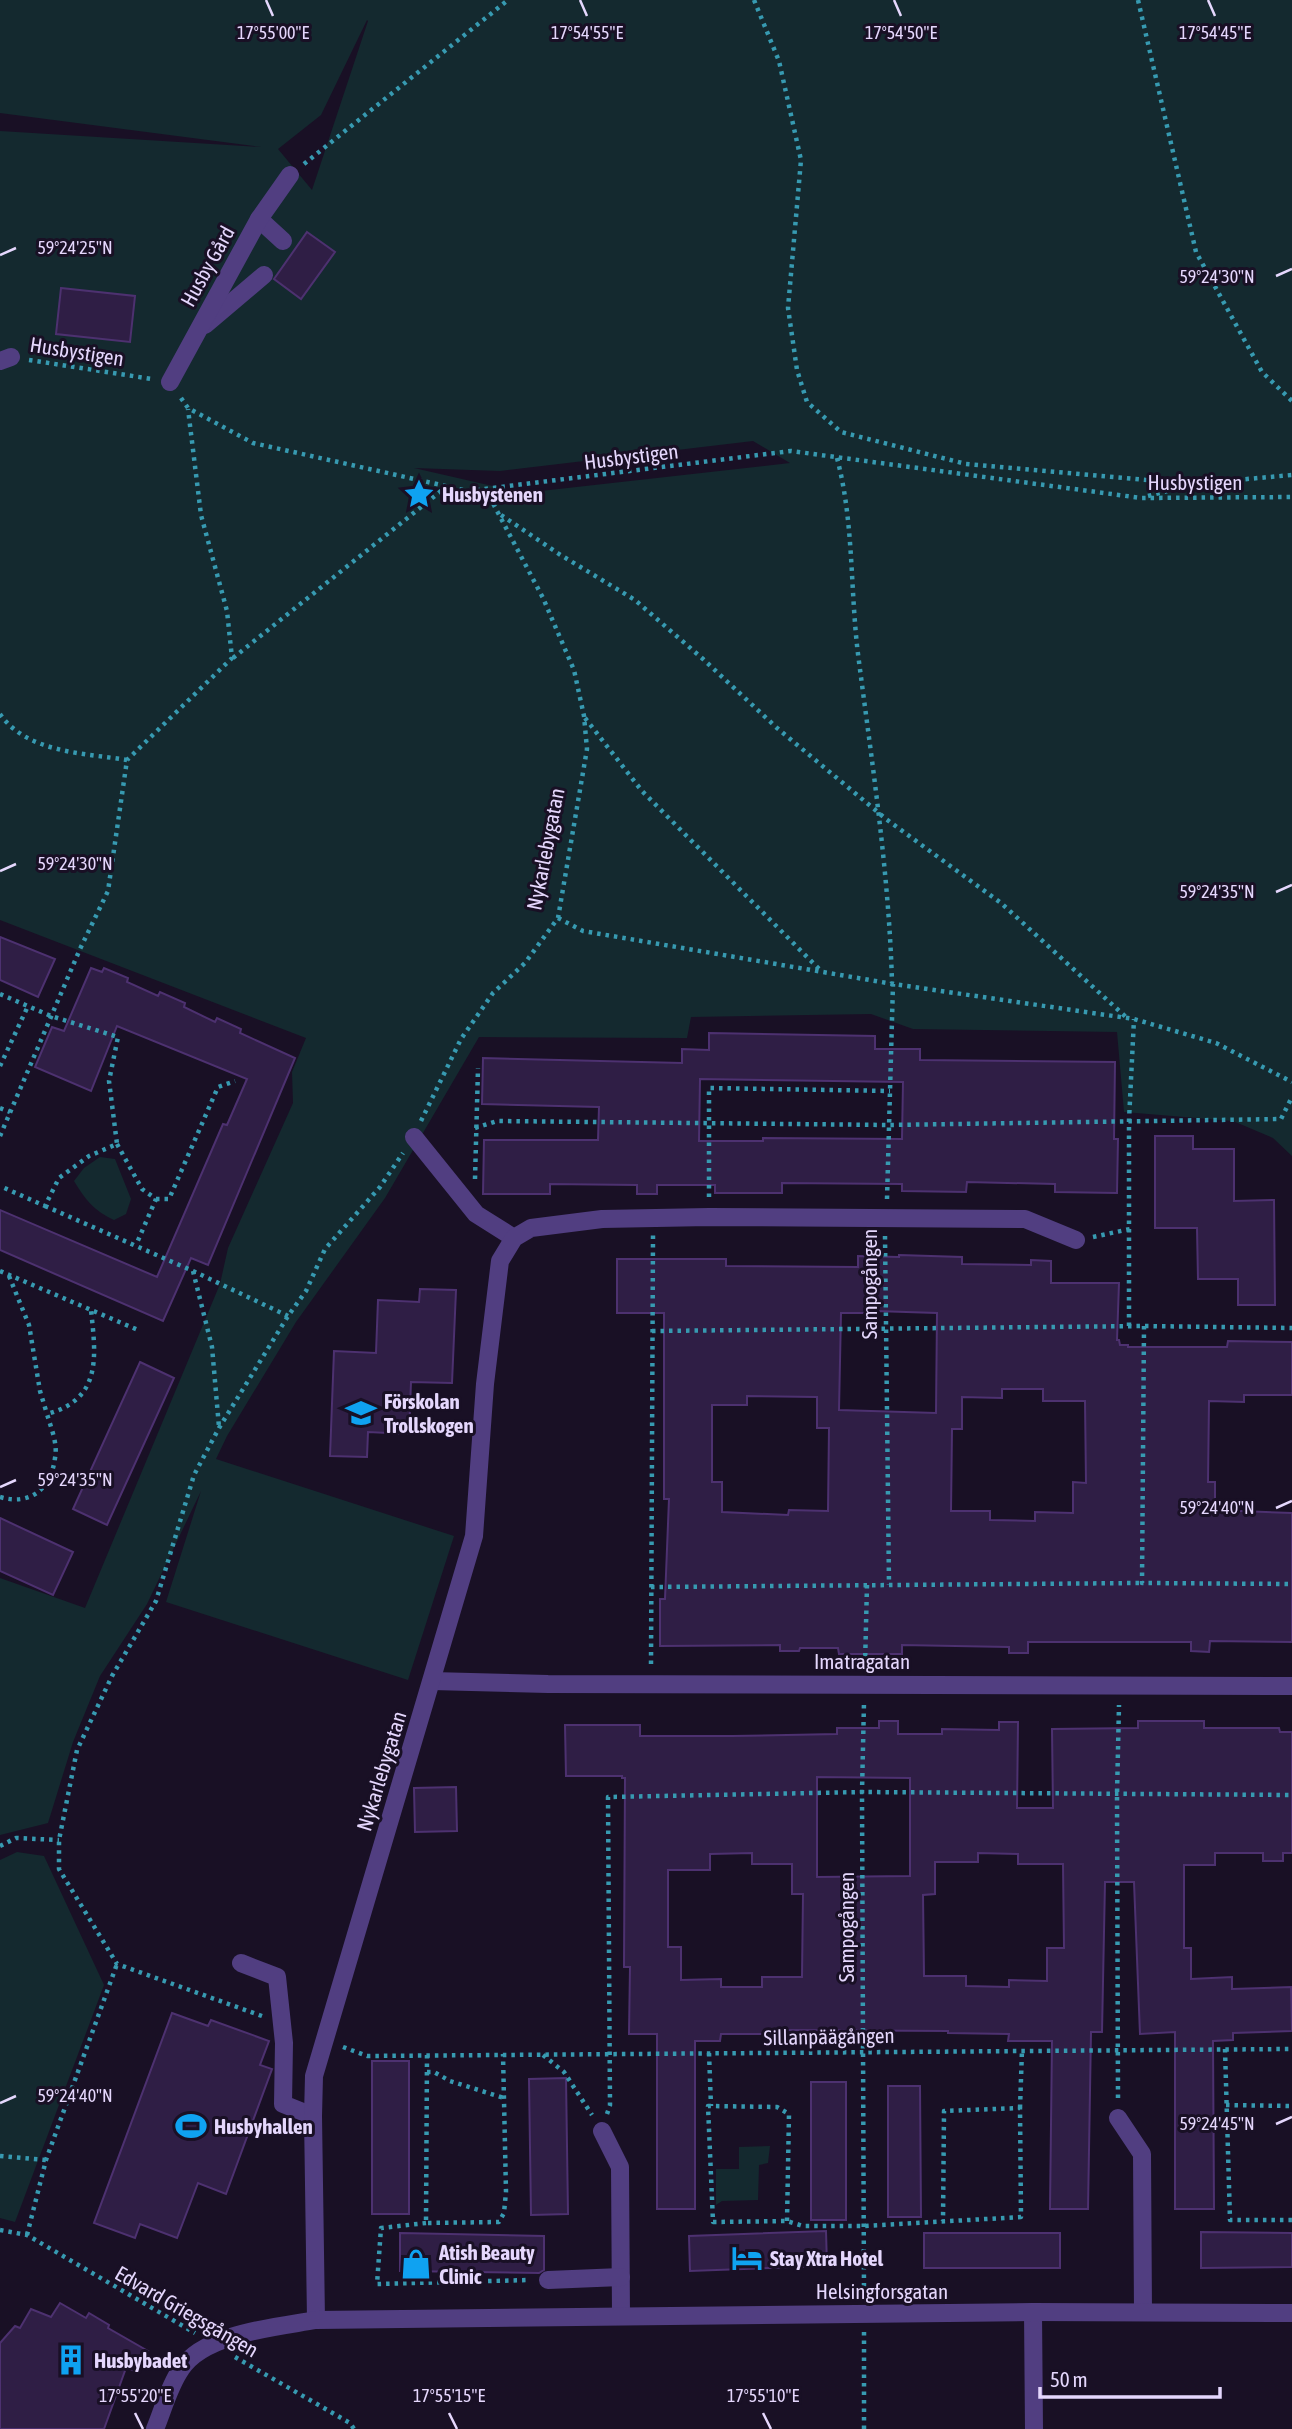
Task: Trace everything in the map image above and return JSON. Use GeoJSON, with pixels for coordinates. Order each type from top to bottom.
{"type":"FeatureCollection","features":[{"type":"Feature","properties":{"kind":"street","name":"Husby Gård"},"geometry":{"type":"LineString","coordinates":[[170,382],[259,219],[290,175]]}},
{"type":"Feature","properties":{"kind":"street"},"geometry":{"type":"LineString","coordinates":[[259,219],[283,242]]}},
{"type":"Feature","properties":{"kind":"street"},"geometry":{"type":"LineString","coordinates":[[197,332],[264,275]]}},
{"type":"Feature","properties":{"kind":"street"},"geometry":{"type":"LineString","coordinates":[[414,1137],[476,1214],[514,1238],[531,1228],[602,1219],[709,1217],[1025,1219],[1076,1240]]}},
{"type":"Feature","properties":{"kind":"street","name":"Nykarlebygatan"},"geometry":{"type":"LineString","coordinates":[[316,2320],[314,2076],[474,1536],[485,1384],[499,1261],[514,1238]]}},
{"type":"Feature","properties":{"kind":"street","name":"Imatragatan"},"geometry":{"type":"LineString","coordinates":[[432,1681],[548,1684],[1292,1686]]}},
{"type":"Feature","properties":{"kind":"street"},"geometry":{"type":"LineString","coordinates":[[241,1963],[276,1977],[284,2043],[283,2104],[313,2116]]}},
{"type":"Feature","properties":{"kind":"street"},"geometry":{"type":"LineString","coordinates":[[1118,2118],[1142,2154],[1143,2312]]}},
{"type":"Feature","properties":{"kind":"street"},"geometry":{"type":"LineString","coordinates":[[602,2131],[620,2167],[621,2316]]}},
{"type":"Feature","properties":{"kind":"street"},"geometry":{"type":"LineString","coordinates":[[548,2280],[621,2277]]}},
{"type":"Feature","properties":{"kind":"street"},"geometry":{"type":"LineString","coordinates":[[1033,2312],[1034,2429]]}},
{"type":"Feature","properties":{"kind":"street","name":"Helsingforsgatan"},"geometry":{"type":"LineString","coordinates":[[155,2429],[181,2368],[204,2348],[236,2334],[316,2320],[1033,2312],[1292,2313]]}},
{"type":"Feature","properties":{"kind":"path"},"geometry":{"type":"LineString","coordinates":[[290,175],[508,0]]}},
{"type":"Feature","properties":{"kind":"path"},"geometry":{"type":"LineString","coordinates":[[754,0],[779,61],[801,160],[788,308],[797,370],[807,402],[841,432],[966,464],[1191,485]]}},
{"type":"Feature","properties":{"kind":"path"},"geometry":{"type":"LineString","coordinates":[[1138,0],[1196,252],[1262,372],[1292,401]]}},
{"type":"Feature","properties":{"kind":"path","name":"Husbystigen"},"geometry":{"type":"LineString","coordinates":[[6,359],[170,382],[188,408],[254,443],[468,491],[791,451],[1142,498],[1292,497]]}},
{"type":"Feature","properties":{"kind":"path"},"geometry":{"type":"LineString","coordinates":[[188,408],[201,515],[228,611],[232,658]]}},
{"type":"Feature","properties":{"kind":"path","name":"Sampogången"},"geometry":{"type":"LineString","coordinates":[[837,457],[847,514],[858,653],[879,813],[892,984],[884,1328],[888,1585]]}},
{"type":"Feature","properties":{"kind":"path"},"geometry":{"type":"LineString","coordinates":[[1142,498],[1191,485],[1292,475]]}},
{"type":"Feature","properties":{"kind":"path"},"geometry":{"type":"LineString","coordinates":[[0,1136],[108,891],[127,760],[232,658],[446,487]]}},
{"type":"Feature","properties":{"kind":"path","name":"Nykarlebygatan"},"geometry":{"type":"LineString","coordinates":[[117,1964],[59,1869],[59,1840],[77,1750],[112,1676],[156,1601],[194,1475],[219,1428],[306,1291],[325,1249],[380,1187],[414,1137],[461,1040],[493,993],[525,963],[558,918],[587,748],[584,716],[574,670],[543,598],[486,490]]}},
{"type":"Feature","properties":{"kind":"path"},"geometry":{"type":"LineString","coordinates":[[499,514],[635,600],[777,728],[879,813],[1001,903],[1126,1018]]}},
{"type":"Feature","properties":{"kind":"path"},"geometry":{"type":"LineString","coordinates":[[0,714],[26,737],[47,747],[127,760]]}},
{"type":"Feature","properties":{"kind":"path"},"geometry":{"type":"LineString","coordinates":[[584,716],[642,790],[821,971]]}},
{"type":"Feature","properties":{"kind":"path"},"geometry":{"type":"LineString","coordinates":[[558,918],[583,932],[892,984],[1134,1019],[1216,1043],[1292,1082]]}},
{"type":"Feature","properties":{"kind":"path"},"geometry":{"type":"LineString","coordinates":[[0,994],[51,1016],[118,1037],[109,1081],[117,1144],[142,1189],[156,1199],[169,1199],[218,1087],[235,1081]]}},
{"type":"Feature","properties":{"kind":"path"},"geometry":{"type":"LineString","coordinates":[[0,1066],[28,1006]]}},
{"type":"Feature","properties":{"kind":"path"},"geometry":{"type":"LineString","coordinates":[[1129,1326],[1129,1120],[1134,1019]]}},
{"type":"Feature","properties":{"kind":"path"},"geometry":{"type":"LineString","coordinates":[[475,1188],[478,1068]]}},
{"type":"Feature","properties":{"kind":"path"},"geometry":{"type":"LineString","coordinates":[[709,1217],[709,1088],[890,1091]]}},
{"type":"Feature","properties":{"kind":"path"},"geometry":{"type":"LineString","coordinates":[[475,1128],[497,1121],[889,1125],[1281,1119],[1292,1097]]}},
{"type":"Feature","properties":{"kind":"path"},"geometry":{"type":"LineString","coordinates":[[0,1108],[10,1112]]}},
{"type":"Feature","properties":{"kind":"path"},"geometry":{"type":"LineString","coordinates":[[45,1206],[59,1178],[89,1156],[117,1144]]}},
{"type":"Feature","properties":{"kind":"path"},"geometry":{"type":"LineString","coordinates":[[0,1186],[193,1270],[288,1316]]}},
{"type":"Feature","properties":{"kind":"path"},"geometry":{"type":"LineString","coordinates":[[136,1245],[156,1199]]}},
{"type":"Feature","properties":{"kind":"path"},"geometry":{"type":"LineString","coordinates":[[651,1684],[653,1217]]}},
{"type":"Feature","properties":{"kind":"path"},"geometry":{"type":"LineString","coordinates":[[1076,1240],[1129,1229]]}},
{"type":"Feature","properties":{"kind":"path"},"geometry":{"type":"LineString","coordinates":[[193,1270],[212,1347],[219,1428]]}},
{"type":"Feature","properties":{"kind":"path"},"geometry":{"type":"LineString","coordinates":[[0,1271],[138,1330]]}},
{"type":"Feature","properties":{"kind":"path"},"geometry":{"type":"LineString","coordinates":[[0,1497],[30,1499],[46,1485],[56,1458],[54,1438],[40,1391],[29,1325],[9,1275]]}},
{"type":"Feature","properties":{"kind":"path"},"geometry":{"type":"LineString","coordinates":[[47,1414],[63,1410],[81,1397],[92,1371],[95,1346],[91,1310]]}},
{"type":"Feature","properties":{"kind":"path"},"geometry":{"type":"LineString","coordinates":[[652,1331],[1129,1326],[1292,1328]]}},
{"type":"Feature","properties":{"kind":"path"},"geometry":{"type":"LineString","coordinates":[[1142,1583],[1144,1326]]}},
{"type":"Feature","properties":{"kind":"path"},"geometry":{"type":"LineString","coordinates":[[651,1587],[1292,1584]]}},
{"type":"Feature","properties":{"kind":"path","name":"Sampogången"},"geometry":{"type":"LineString","coordinates":[[864,2268],[862,1793],[867,1585]]}},
{"type":"Feature","properties":{"kind":"path"},"geometry":{"type":"LineString","coordinates":[[1118,2118],[1117,1794],[1120,1686]]}},
{"type":"Feature","properties":{"kind":"path"},"geometry":{"type":"LineString","coordinates":[[602,2131],[610,2105],[608,1797],[862,1793],[1292,1795]]}},
{"type":"Feature","properties":{"kind":"path"},"geometry":{"type":"LineString","coordinates":[[0,1846],[16,1838],[59,1840]]}},
{"type":"Feature","properties":{"kind":"path"},"geometry":{"type":"LineString","coordinates":[[27,2235],[46,2160],[117,1964],[208,1996]]}},
{"type":"Feature","properties":{"kind":"path"},"geometry":{"type":"LineString","coordinates":[[1226,2049],[1230,2220],[1292,2220]]}},
{"type":"Feature","properties":{"kind":"path","name":"Sillanpäägången"},"geometry":{"type":"LineString","coordinates":[[367,2056],[1292,2049]]}},
{"type":"Feature","properties":{"kind":"path"},"geometry":{"type":"LineString","coordinates":[[709,2053],[711,2106],[708,2106],[713,2222],[787,2221],[803,2226],[864,2226],[1021,2217],[1022,2050]]}},
{"type":"Feature","properties":{"kind":"path"},"geometry":{"type":"LineString","coordinates":[[503,2054],[506,2192],[504,2213],[499,2222],[426,2223],[381,2228],[377,2284],[548,2280]]}},
{"type":"Feature","properties":{"kind":"path"},"geometry":{"type":"LineString","coordinates":[[542,2054],[564,2072],[586,2104]]}},
{"type":"Feature","properties":{"kind":"path"},"geometry":{"type":"LineString","coordinates":[[426,2223],[427,2055]]}},
{"type":"Feature","properties":{"kind":"path"},"geometry":{"type":"LineString","coordinates":[[427,2072],[435,2072],[450,2081],[504,2098]]}},
{"type":"Feature","properties":{"kind":"path"},"geometry":{"type":"LineString","coordinates":[[1226,2105],[1292,2106]]}},
{"type":"Feature","properties":{"kind":"path"},"geometry":{"type":"LineString","coordinates":[[711,2106],[777,2107],[789,2114],[787,2221]]}},
{"type":"Feature","properties":{"kind":"path"},"geometry":{"type":"LineString","coordinates":[[943,2221],[944,2111],[1020,2108]]}},
{"type":"Feature","properties":{"kind":"path"},"geometry":{"type":"LineString","coordinates":[[0,2156],[46,2160]]}},
{"type":"Feature","properties":{"kind":"path","name":"Edvard Griegsgången"},"geometry":{"type":"LineString","coordinates":[[0,2230],[27,2235],[351,2427]]}},
{"type":"Feature","properties":{"kind":"path"},"geometry":{"type":"LineString","coordinates":[[864,2359],[864,2429]]}},
{"type":"Feature","properties":{"kind":"shaded area"},"geometry":{"type":"Polygon","coordinates":[[[0,0],[1292,0],[1292,1156],[1273,1138],[1233,1121],[1124,1112],[1117,1032],[913,1029],[871,1014],[691,1017],[687,1038],[479,1037],[385,1198],[296,1322],[216,1459],[454,1536],[408,1680],[166,1602],[201,1491],[147,1604],[100,1676],[73,1742],[48,1823],[0,1835],[0,1578],[85,1608],[220,1284],[228,1248],[293,1103],[292,1072],[306,1038],[0,920],[0,131],[262,147],[0,113],[0,0]],[[368,21],[321,115],[278,149],[312,190],[368,21]],[[753,441],[500,471],[414,468],[523,493],[790,463],[753,441]]]}},
{"type":"Feature","properties":{"kind":"shaded area"},"geometry":{"type":"Polygon","coordinates":[[[100,1157],[115,1159],[131,1199],[126,1214],[114,1220],[91,1204],[74,1181],[84,1168],[100,1157]]]}},
{"type":"Feature","properties":{"kind":"shaded area"},"geometry":{"type":"Polygon","coordinates":[[[17,1852],[44,1856],[104,1985],[15,2222],[0,2218],[0,1860],[17,1852]]]}},
{"type":"Feature","properties":{"kind":"shaded area"},"geometry":{"type":"Polygon","coordinates":[[[770,2146],[768,2163],[759,2165],[758,2200],[722,2201],[716,2205],[716,2169],[739,2169],[739,2147],[770,2146]]]}},
{"type":"Feature","properties":{"kind":"building"},"geometry":{"type":"Polygon","coordinates":[[[307,232],[335,252],[301,299],[274,279],[307,232]]]}},
{"type":"Feature","properties":{"kind":"building"},"geometry":{"type":"Polygon","coordinates":[[[61,288],[135,296],[130,342],[56,334],[61,288]]]}},
{"type":"Feature","properties":{"kind":"building"},"geometry":{"type":"Polygon","coordinates":[[[0,937],[55,959],[38,997],[0,980],[0,937]]]}},
{"type":"Feature","properties":{"kind":"building"},"geometry":{"type":"Polygon","coordinates":[[[91,968],[102,972],[104,968],[128,978],[127,982],[158,996],[160,992],[185,1003],[184,1007],[215,1022],[217,1018],[241,1029],[240,1033],[295,1058],[208,1265],[191,1258],[163,1321],[0,1250],[0,1210],[157,1277],[223,1124],[227,1125],[247,1079],[117,1026],[91,1091],[35,1067],[52,1027],[64,1031],[91,968]]]}},
{"type":"Feature","properties":{"kind":"building"},"geometry":{"type":"Polygon","coordinates":[[[709,1033],[875,1036],[875,1049],[920,1049],[920,1060],[1115,1062],[1114,1139],[1118,1139],[1117,1193],[1055,1192],[1055,1184],[967,1182],[966,1192],[902,1191],[902,1184],[782,1183],[782,1193],[715,1193],[715,1185],[657,1185],[657,1194],[637,1194],[637,1185],[550,1184],[550,1194],[483,1194],[484,1140],[598,1140],[599,1107],[482,1104],[483,1058],[682,1063],[682,1049],[709,1050],[709,1033]],[[700,1079],[699,1141],[763,1141],[763,1138],[902,1139],[903,1082],[700,1079]]]}},
{"type":"Feature","properties":{"kind":"building"},"geometry":{"type":"Polygon","coordinates":[[[1155,1136],[1193,1136],[1193,1149],[1234,1149],[1234,1201],[1274,1200],[1275,1305],[1238,1305],[1238,1279],[1198,1279],[1197,1228],[1155,1228],[1155,1136]]]}},
{"type":"Feature","properties":{"kind":"building"},"geometry":{"type":"Polygon","coordinates":[[[858,1256],[962,1257],[962,1264],[1031,1265],[1031,1260],[1051,1261],[1051,1283],[1119,1283],[1117,1340],[1120,1345],[1128,1347],[1227,1347],[1228,1341],[1292,1342],[1292,1395],[1244,1395],[1244,1402],[1209,1401],[1208,1482],[1215,1482],[1215,1510],[1292,1513],[1292,1642],[1210,1641],[1209,1652],[1191,1651],[1191,1642],[1028,1642],[1028,1653],[1009,1653],[1009,1647],[902,1645],[902,1654],[839,1654],[838,1648],[780,1651],[780,1645],[660,1646],[660,1599],[665,1599],[669,1499],[664,1499],[664,1313],[617,1313],[617,1259],[726,1259],[726,1266],[858,1267],[858,1256]],[[841,1313],[839,1410],[936,1413],[937,1313],[841,1313]],[[1002,1389],[1002,1398],[962,1397],[962,1429],[952,1429],[951,1511],[990,1511],[990,1520],[1035,1521],[1035,1512],[1073,1513],[1073,1482],[1086,1483],[1085,1401],[1043,1401],[1043,1389],[1002,1389]],[[747,1396],[747,1405],[712,1405],[712,1482],[722,1482],[722,1512],[788,1515],[789,1510],[828,1511],[829,1428],[817,1428],[817,1397],[747,1396]]]}},
{"type":"Feature","properties":{"kind":"building","name":"Förskolan Trollskogen"},"geometry":{"type":"Polygon","coordinates":[[[420,1289],[456,1290],[452,1383],[411,1382],[409,1434],[368,1432],[367,1457],[330,1456],[334,1351],[376,1353],[378,1300],[419,1302],[420,1289]]]}},
{"type":"Feature","properties":{"kind":"building"},"geometry":{"type":"Polygon","coordinates":[[[140,1362],[174,1378],[107,1525],[73,1509],[140,1362]]]}},
{"type":"Feature","properties":{"kind":"building"},"geometry":{"type":"Polygon","coordinates":[[[0,1518],[73,1552],[53,1595],[0,1571],[0,1518]]]}},
{"type":"Feature","properties":{"kind":"building"},"geometry":{"type":"Polygon","coordinates":[[[879,1721],[898,1721],[898,1734],[942,1734],[942,1729],[999,1730],[999,1722],[1018,1722],[1017,1808],[1053,1808],[1052,1729],[1138,1728],[1138,1721],[1204,1721],[1204,1728],[1279,1728],[1280,1732],[1292,1732],[1292,1853],[1283,1853],[1283,1861],[1263,1861],[1263,1853],[1215,1853],[1215,1865],[1184,1865],[1184,1948],[1191,1948],[1191,1979],[1232,1977],[1232,1989],[1291,1987],[1292,2031],[1233,2033],[1233,2040],[1213,2041],[1214,2209],[1175,2209],[1175,2032],[1140,2034],[1134,1882],[1105,1882],[1102,2032],[1091,2032],[1088,2209],[1050,2209],[1052,2041],[1008,2041],[1009,2034],[948,2031],[780,2030],[780,2034],[721,2034],[720,2041],[695,2041],[695,2209],[657,2209],[657,2034],[629,2034],[630,1967],[624,1967],[625,1778],[566,1776],[565,1725],[640,1725],[640,1736],[837,1734],[837,1728],[879,1728],[879,1721]],[[817,1777],[817,1877],[910,1876],[910,1778],[817,1777]],[[752,1853],[710,1854],[710,1870],[668,1870],[668,1947],[681,1947],[681,1980],[721,1979],[721,1987],[762,1987],[762,1977],[802,1977],[803,1894],[792,1894],[792,1864],[752,1864],[752,1853]],[[978,1853],[978,1862],[935,1862],[935,1894],[923,1895],[924,1976],[966,1976],[966,1986],[1009,1987],[1009,1980],[1047,1981],[1047,1948],[1064,1948],[1063,1864],[1018,1864],[1018,1854],[978,1853]]]}},
{"type":"Feature","properties":{"kind":"building"},"geometry":{"type":"Polygon","coordinates":[[[456,1787],[457,1831],[415,1832],[414,1788],[456,1787]]]}},
{"type":"Feature","properties":{"kind":"building","name":"Husbyhallen"},"geometry":{"type":"Polygon","coordinates":[[[172,2013],[208,2026],[211,2020],[269,2041],[260,2065],[272,2069],[226,2194],[198,2183],[177,2238],[140,2224],[135,2238],[94,2223],[172,2013]]]}},
{"type":"Feature","properties":{"kind":"building"},"geometry":{"type":"Polygon","coordinates":[[[372,2061],[409,2061],[409,2214],[372,2214],[372,2061]]]}},
{"type":"Feature","properties":{"kind":"building"},"geometry":{"type":"Polygon","coordinates":[[[566,2078],[568,2214],[531,2215],[529,2079],[566,2078]]]}},
{"type":"Feature","properties":{"kind":"building"},"geometry":{"type":"Polygon","coordinates":[[[811,2082],[846,2082],[846,2220],[811,2220],[811,2082]]]}},
{"type":"Feature","properties":{"kind":"building"},"geometry":{"type":"Polygon","coordinates":[[[888,2086],[920,2086],[921,2217],[888,2217],[888,2086]]]}},
{"type":"Feature","properties":{"kind":"building"},"geometry":{"type":"Polygon","coordinates":[[[826,2231],[827,2266],[690,2271],[689,2236],[826,2231]]]}},
{"type":"Feature","properties":{"kind":"building"},"geometry":{"type":"Polygon","coordinates":[[[1201,2232],[1292,2233],[1292,2267],[1201,2268],[1201,2232]]]}},
{"type":"Feature","properties":{"kind":"building"},"geometry":{"type":"Polygon","coordinates":[[[400,2233],[544,2236],[544,2270],[539,2273],[400,2271],[400,2233]]]}},
{"type":"Feature","properties":{"kind":"building"},"geometry":{"type":"Polygon","coordinates":[[[924,2233],[1060,2233],[1060,2268],[924,2268],[924,2233]]]}},
{"type":"Feature","properties":{"kind":"building","name":"Husbybadet"},"geometry":{"type":"Polygon","coordinates":[[[60,2303],[86,2318],[89,2313],[109,2325],[108,2328],[148,2351],[135,2371],[126,2368],[104,2429],[0,2429],[0,2343],[15,2326],[20,2328],[31,2309],[51,2317],[60,2303]]]}},
{"type":"Feature","properties":{"kind":"place","name":"Husbystenen"},"geometry":{"type":"Point","coordinates":[419,494]}},
{"type":"Feature","properties":{"kind":"place","name":"Förskolan Trollskogen"},"geometry":{"type":"Point","coordinates":[361,1413]}},
{"type":"Feature","properties":{"kind":"place","name":"Husbyhallen"},"geometry":{"type":"Point","coordinates":[191,2126]}},
{"type":"Feature","properties":{"kind":"place","name":"Stay Xtra Hotel"},"geometry":{"type":"Point","coordinates":[747,2258]}},
{"type":"Feature","properties":{"kind":"place","name":"Atish Beauty Clinic"},"geometry":{"type":"Point","coordinates":[416,2264]}},
{"type":"Feature","properties":{"kind":"place","name":"Husbybadet"},"geometry":{"type":"Point","coordinates":[71,2360]}}]}
